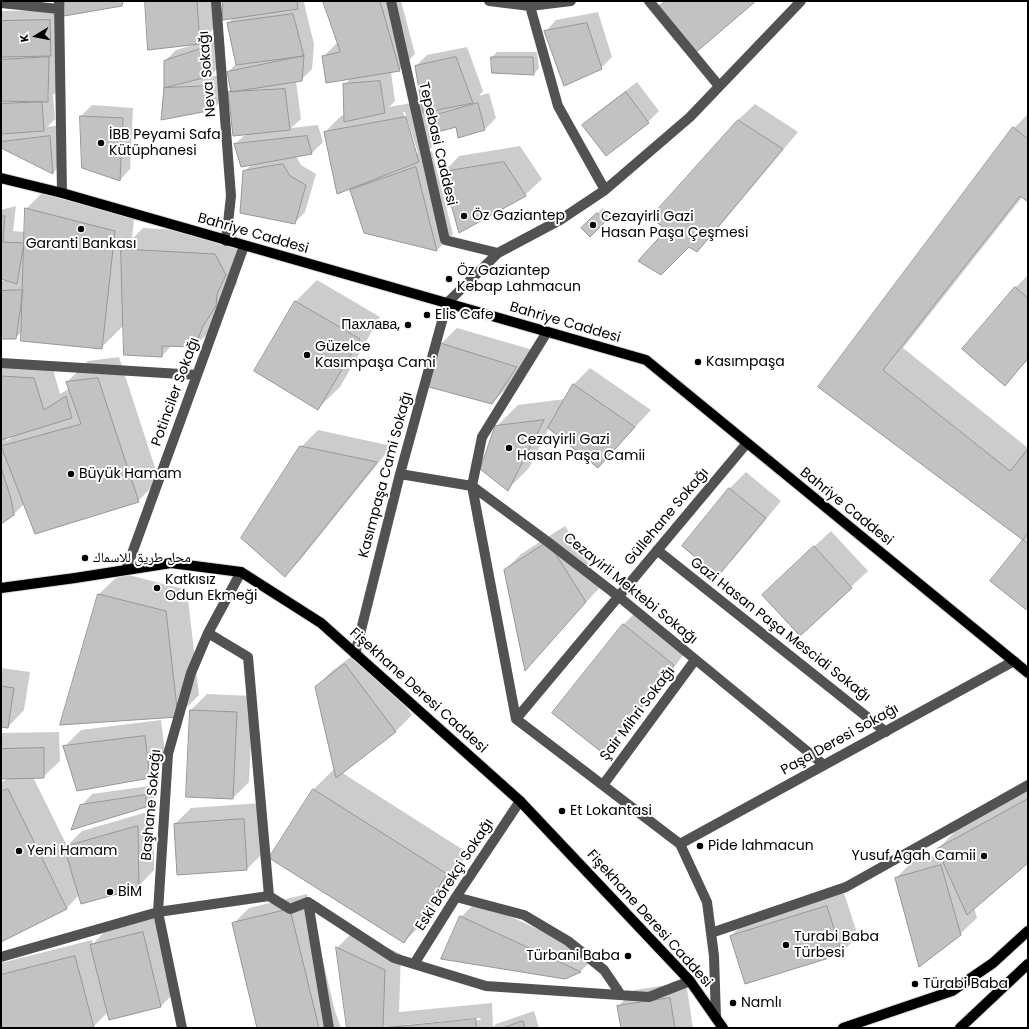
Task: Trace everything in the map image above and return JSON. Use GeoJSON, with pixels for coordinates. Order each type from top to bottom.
{"type":"FeatureCollection","features":[{"type":"Feature","properties":{"kind":"main road","name":"Bahriye Caddesi"},"geometry":{"type":"LineString","coordinates":[[1,178],[62,193],[646,360],[1028,673]]}},
{"type":"Feature","properties":{"kind":"main road","name":"Fişekhane Deresi Caddesi"},"geometry":{"type":"LineString","coordinates":[[2,588],[171,562],[241,572],[321,623],[520,801],[690,981],[723,1028]]}},
{"type":"Feature","properties":{"kind":"main road"},"geometry":{"type":"LineString","coordinates":[[843,1028],[952,991],[993,963],[1028,931]]}},
{"type":"Feature","properties":{"kind":"main road"},"geometry":{"type":"LineString","coordinates":[[960,1028],[1028,964]]}},
{"type":"Feature","properties":{"kind":"street","name":"Neva Sokağı"},"geometry":{"type":"LineString","coordinates":[[216,1],[231,196],[226,241]]}},
{"type":"Feature","properties":{"kind":"street","name":"Tepebasi Caddesi"},"geometry":{"type":"LineString","coordinates":[[390,1],[445,240],[498,253]]}},
{"type":"Feature","properties":{"kind":"street"},"geometry":{"type":"LineString","coordinates":[[489,1],[530,4],[571,1]]}},
{"type":"Feature","properties":{"kind":"street"},"geometry":{"type":"LineString","coordinates":[[649,1],[719,86]]}},
{"type":"Feature","properties":{"kind":"street"},"geometry":{"type":"LineString","coordinates":[[446,303],[498,253],[560,220],[605,190],[690,117],[800,1]]}},
{"type":"Feature","properties":{"kind":"street"},"geometry":{"type":"LineString","coordinates":[[1,3],[59,5],[62,193]]}},
{"type":"Feature","properties":{"kind":"street"},"geometry":{"type":"LineString","coordinates":[[530,4],[558,106],[605,190]]}},
{"type":"Feature","properties":{"kind":"street","name":"Potinciler Sokağı"},"geometry":{"type":"LineString","coordinates":[[126,570],[244,246]]}},
{"type":"Feature","properties":{"kind":"street","name":"Kasımpaşa Cami Sokağı"},"geometry":{"type":"LineString","coordinates":[[355,654],[400,474],[446,303]]}},
{"type":"Feature","properties":{"kind":"street"},"geometry":{"type":"LineString","coordinates":[[547,332],[482,437],[472,486],[516,719],[680,844],[707,902],[714,956],[716,1018]]}},
{"type":"Feature","properties":{"kind":"street"},"geometry":{"type":"LineString","coordinates":[[1,363],[197,375]]}},
{"type":"Feature","properties":{"kind":"street","name":"Güllehane Sokağı"},"geometry":{"type":"LineString","coordinates":[[516,719],[747,443]]}},
{"type":"Feature","properties":{"kind":"street","name":"Cezayirli Mektebi Sokağı"},"geometry":{"type":"LineString","coordinates":[[400,474],[472,486],[618,596],[824,765]]}},
{"type":"Feature","properties":{"kind":"street","name":"Gazi Hasan Paşa Mescidi Sokağı"},"geometry":{"type":"LineString","coordinates":[[657,550],[886,732]]}},
{"type":"Feature","properties":{"kind":"street","name":"Başhane Sokağı"},"geometry":{"type":"LineString","coordinates":[[182,1028],[158,912],[168,754],[191,673],[208,634],[241,572]]}},
{"type":"Feature","properties":{"kind":"street"},"geometry":{"type":"LineString","coordinates":[[208,634],[248,657],[269,896]]}},
{"type":"Feature","properties":{"kind":"street","name":"Şair Mihri Sokağı"},"geometry":{"type":"LineString","coordinates":[[603,784],[695,660]]}},
{"type":"Feature","properties":{"kind":"street","name":"Paşa Deresi Sokağı"},"geometry":{"type":"LineString","coordinates":[[680,844],[1014,661]]}},
{"type":"Feature","properties":{"kind":"street"},"geometry":{"type":"LineString","coordinates":[[711,933],[846,887],[1028,785]]}},
{"type":"Feature","properties":{"kind":"street","name":"Eski Börekçi Sokağı"},"geometry":{"type":"LineString","coordinates":[[414,964],[456,897],[520,801]]}},
{"type":"Feature","properties":{"kind":"street"},"geometry":{"type":"LineString","coordinates":[[1,957],[158,912],[269,896],[290,909],[308,902]]}},
{"type":"Feature","properties":{"kind":"street"},"geometry":{"type":"LineString","coordinates":[[456,897],[524,915],[568,941],[604,970],[621,995]]}},
{"type":"Feature","properties":{"kind":"street"},"geometry":{"type":"LineString","coordinates":[[308,902],[394,958],[486,986],[649,997],[690,981]]}},
{"type":"Feature","properties":{"kind":"street"},"geometry":{"type":"LineString","coordinates":[[308,902],[330,1028]]}},
{"type":"Feature","properties":{"kind":"building"},"geometry":{"type":"Polygon","coordinates":[[[65,1],[123,1],[122,6],[64,16],[65,1]]]}},
{"type":"Feature","properties":{"kind":"building"},"geometry":{"type":"Polygon","coordinates":[[[145,1],[197,1],[200,44],[148,50],[145,1]]]}},
{"type":"Feature","properties":{"kind":"building"},"geometry":{"type":"Polygon","coordinates":[[[223,1],[297,1],[298,9],[223,20],[223,1]]]}},
{"type":"Feature","properties":{"kind":"building"},"geometry":{"type":"Polygon","coordinates":[[[323,1],[380,1],[400,71],[326,83],[322,56],[340,52],[323,1]]]}},
{"type":"Feature","properties":{"kind":"building"},"geometry":{"type":"Polygon","coordinates":[[[666,1],[756,1],[695,53],[657,8],[666,1]]]}},
{"type":"Feature","properties":{"kind":"building"},"geometry":{"type":"Polygon","coordinates":[[[293,14],[304,56],[236,65],[227,23],[293,14]]]}},
{"type":"Feature","properties":{"kind":"building"},"geometry":{"type":"Polygon","coordinates":[[[50,20],[51,56],[1,57],[1,21],[50,20]]]}},
{"type":"Feature","properties":{"kind":"building"},"geometry":{"type":"Polygon","coordinates":[[[587,23],[602,69],[564,86],[544,31],[587,23]]]}},
{"type":"Feature","properties":{"kind":"building"},"geometry":{"type":"Polygon","coordinates":[[[206,47],[211,76],[164,88],[164,61],[206,47]]]}},
{"type":"Feature","properties":{"kind":"building"},"geometry":{"type":"Polygon","coordinates":[[[304,56],[302,81],[231,92],[227,72],[304,56]]]}},
{"type":"Feature","properties":{"kind":"building"},"geometry":{"type":"Polygon","coordinates":[[[49,57],[48,102],[1,101],[1,60],[49,57]]]}},
{"type":"Feature","properties":{"kind":"building"},"geometry":{"type":"Polygon","coordinates":[[[456,57],[473,103],[423,113],[415,66],[456,57]]]}},
{"type":"Feature","properties":{"kind":"building"},"geometry":{"type":"Polygon","coordinates":[[[491,57],[533,57],[534,75],[492,73],[491,57]]]}},
{"type":"Feature","properties":{"kind":"building"},"geometry":{"type":"Polygon","coordinates":[[[380,81],[385,113],[344,122],[343,84],[380,81]]]}},
{"type":"Feature","properties":{"kind":"building"},"geometry":{"type":"Polygon","coordinates":[[[212,86],[213,110],[161,120],[164,88],[212,86]]]}},
{"type":"Feature","properties":{"kind":"building"},"geometry":{"type":"Polygon","coordinates":[[[285,89],[290,130],[233,136],[228,92],[285,89]]]}},
{"type":"Feature","properties":{"kind":"building"},"geometry":{"type":"Polygon","coordinates":[[[626,92],[649,123],[606,156],[582,125],[626,92]]]}},
{"type":"Feature","properties":{"kind":"building"},"geometry":{"type":"Polygon","coordinates":[[[42,102],[44,131],[1,134],[1,104],[42,102]]]}},
{"type":"Feature","properties":{"kind":"building"},"geometry":{"type":"Polygon","coordinates":[[[478,103],[485,130],[458,138],[456,127],[434,133],[429,117],[478,103]]]}},
{"type":"Feature","properties":{"kind":"building","name":"İBB Peyami Safa Kütüphanesi"},"geometry":{"type":"Polygon","coordinates":[[[80,116],[123,118],[120,181],[82,168],[80,116]]]}},
{"type":"Feature","properties":{"kind":"building"},"geometry":{"type":"Polygon","coordinates":[[[406,117],[419,162],[337,194],[324,132],[406,117]]]}},
{"type":"Feature","properties":{"kind":"building"},"geometry":{"type":"Polygon","coordinates":[[[738,120],[783,149],[697,252],[689,247],[661,275],[638,261],[666,230],[651,217],[738,120]]]}},
{"type":"Feature","properties":{"kind":"building"},"geometry":{"type":"Polygon","coordinates":[[[1013,127],[1028,139],[1028,202],[1020,196],[883,370],[1010,471],[1028,449],[1028,533],[1023,540],[818,387],[1013,127]]]}},
{"type":"Feature","properties":{"kind":"building"},"geometry":{"type":"Polygon","coordinates":[[[50,136],[53,174],[1,148],[1,142],[50,136]]]}},
{"type":"Feature","properties":{"kind":"building"},"geometry":{"type":"Polygon","coordinates":[[[307,136],[312,154],[241,167],[234,144],[307,136]]]}},
{"type":"Feature","properties":{"kind":"building"},"geometry":{"type":"Polygon","coordinates":[[[504,162],[526,196],[459,233],[442,172],[504,162]]]}},
{"type":"Feature","properties":{"kind":"building"},"geometry":{"type":"Polygon","coordinates":[[[283,164],[290,176],[306,185],[295,224],[240,213],[243,171],[283,164]]]}},
{"type":"Feature","properties":{"kind":"building"},"geometry":{"type":"Polygon","coordinates":[[[416,167],[437,251],[364,233],[350,190],[416,167]]]}},
{"type":"Feature","properties":{"kind":"building"},"geometry":{"type":"Polygon","coordinates":[[[25,208],[115,231],[102,349],[21,341],[25,208]]]}},
{"type":"Feature","properties":{"kind":"building","name":"Cezayirli Gazi Hasan Paşa Çeşmesi"},"geometry":{"type":"Polygon","coordinates":[[[597,213],[605,222],[590,237],[581,228],[597,213]]]}},
{"type":"Feature","properties":{"kind":"building"},"geometry":{"type":"Polygon","coordinates":[[[5,216],[3,242],[24,243],[17,284],[1,279],[1,217],[5,216]]]}},
{"type":"Feature","properties":{"kind":"building"},"geometry":{"type":"Polygon","coordinates":[[[121,249],[215,254],[226,275],[217,294],[216,306],[203,326],[195,347],[162,346],[162,357],[124,355],[121,249]]]}},
{"type":"Feature","properties":{"kind":"building"},"geometry":{"type":"Polygon","coordinates":[[[1015,287],[1028,298],[1028,358],[1005,386],[962,349],[1015,287]]]}},
{"type":"Feature","properties":{"kind":"building"},"geometry":{"type":"Polygon","coordinates":[[[23,290],[16,339],[1,339],[1,291],[23,290]]]}},
{"type":"Feature","properties":{"kind":"building","name":"Güzelce Kasımpaşa Cami"},"geometry":{"type":"Polygon","coordinates":[[[295,301],[360,339],[318,410],[254,371],[295,301]]]}},
{"type":"Feature","properties":{"kind":"building"},"geometry":{"type":"Polygon","coordinates":[[[440,343],[517,367],[492,404],[429,387],[440,343]]]}},
{"type":"Feature","properties":{"kind":"building"},"geometry":{"type":"Polygon","coordinates":[[[1,376],[34,378],[44,410],[66,396],[72,418],[1,440],[1,376]]]}},
{"type":"Feature","properties":{"kind":"building","name":"Büyük Hamam"},"geometry":{"type":"Polygon","coordinates":[[[98,378],[139,502],[35,534],[1,446],[81,424],[66,382],[98,378]]]}},
{"type":"Feature","properties":{"kind":"building"},"geometry":{"type":"Polygon","coordinates":[[[573,384],[635,427],[598,468],[548,428],[573,384]]]}},
{"type":"Feature","properties":{"kind":"building","name":"Cezayirli Gazi Hasan Paşa Camii"},"geometry":{"type":"Polygon","coordinates":[[[544,420],[508,491],[480,469],[495,426],[544,420]]]}},
{"type":"Feature","properties":{"kind":"building"},"geometry":{"type":"Polygon","coordinates":[[[300,446],[377,462],[285,577],[241,538],[300,446]]]}},
{"type":"Feature","properties":{"kind":"building"},"geometry":{"type":"Polygon","coordinates":[[[1,467],[11,499],[14,515],[1,524],[1,467]]]}},
{"type":"Feature","properties":{"kind":"building"},"geometry":{"type":"Polygon","coordinates":[[[729,488],[766,518],[718,576],[682,546],[729,488]]]}},
{"type":"Feature","properties":{"kind":"building"},"geometry":{"type":"Polygon","coordinates":[[[1023,540],[1028,544],[1028,611],[990,581],[1023,540]]]}},
{"type":"Feature","properties":{"kind":"building"},"geometry":{"type":"Polygon","coordinates":[[[548,542],[586,602],[525,671],[504,570],[548,542]]]}},
{"type":"Feature","properties":{"kind":"building"},"geometry":{"type":"Polygon","coordinates":[[[814,546],[852,588],[800,636],[762,595],[814,546]]]}},
{"type":"Feature","properties":{"kind":"building"},"geometry":{"type":"Polygon","coordinates":[[[98,594],[166,611],[178,717],[60,725],[98,594]]]}},
{"type":"Feature","properties":{"kind":"building"},"geometry":{"type":"Polygon","coordinates":[[[623,624],[674,665],[604,754],[552,713],[623,624]]]}},
{"type":"Feature","properties":{"kind":"building"},"geometry":{"type":"Polygon","coordinates":[[[345,664],[396,732],[336,778],[315,687],[345,664]]]}},
{"type":"Feature","properties":{"kind":"building"},"geometry":{"type":"Polygon","coordinates":[[[1,686],[14,688],[8,728],[1,727],[1,686]]]}},
{"type":"Feature","properties":{"kind":"building"},"geometry":{"type":"Polygon","coordinates":[[[190,710],[237,712],[233,799],[186,797],[190,710]]]}},
{"type":"Feature","properties":{"kind":"building"},"geometry":{"type":"Polygon","coordinates":[[[145,736],[150,778],[77,791],[63,746],[145,736]]]}},
{"type":"Feature","properties":{"kind":"building"},"geometry":{"type":"Polygon","coordinates":[[[44,748],[44,778],[1,779],[1,749],[44,748]]]}},
{"type":"Feature","properties":{"kind":"building","name":"Yeni Hamam"},"geometry":{"type":"Polygon","coordinates":[[[8,789],[67,909],[1,942],[1,792],[8,789]]]}},
{"type":"Feature","properties":{"kind":"building"},"geometry":{"type":"Polygon","coordinates":[[[313,789],[447,874],[404,943],[269,858],[313,789]]]}},
{"type":"Feature","properties":{"kind":"building"},"geometry":{"type":"Polygon","coordinates":[[[146,795],[146,807],[71,830],[80,805],[146,795]]]}},
{"type":"Feature","properties":{"kind":"building","name":"Yusuf Agah Camii"},"geometry":{"type":"Polygon","coordinates":[[[1028,799],[1028,863],[967,915],[937,849],[1028,799]]]}},
{"type":"Feature","properties":{"kind":"building"},"geometry":{"type":"Polygon","coordinates":[[[244,819],[247,870],[177,875],[174,824],[244,819]]]}},
{"type":"Feature","properties":{"kind":"building"},"geometry":{"type":"Polygon","coordinates":[[[138,826],[139,888],[81,904],[64,847],[138,826]]]}},
{"type":"Feature","properties":{"kind":"building"},"geometry":{"type":"Polygon","coordinates":[[[941,865],[961,935],[919,967],[895,878],[941,865]]]}},
{"type":"Feature","properties":{"kind":"building","name":"Turabi Baba Türbesi"},"geometry":{"type":"Polygon","coordinates":[[[827,906],[842,954],[745,984],[730,936],[827,906]]]}},
{"type":"Feature","properties":{"kind":"building"},"geometry":{"type":"Polygon","coordinates":[[[290,909],[319,1028],[257,1028],[232,923],[290,909]]]}},
{"type":"Feature","properties":{"kind":"building"},"geometry":{"type":"Polygon","coordinates":[[[460,916],[581,972],[565,979],[441,959],[460,916]]]}},
{"type":"Feature","properties":{"kind":"building"},"geometry":{"type":"Polygon","coordinates":[[[143,932],[161,1007],[109,1020],[90,945],[143,932]]]}},
{"type":"Feature","properties":{"kind":"building"},"geometry":{"type":"Polygon","coordinates":[[[336,947],[385,970],[383,1028],[347,1028],[336,947]]]}},
{"type":"Feature","properties":{"kind":"building"},"geometry":{"type":"Polygon","coordinates":[[[75,956],[94,1028],[1,1028],[1,975],[75,956]]]}},
{"type":"Feature","properties":{"kind":"building"},"geometry":{"type":"Polygon","coordinates":[[[670,998],[675,1028],[621,1028],[617,1006],[670,998]]]}},
{"type":"Feature","properties":{"kind":"building"},"geometry":{"type":"Polygon","coordinates":[[[476,1019],[476,1028],[383,1028],[476,1019]]]}},
{"type":"Feature","properties":{"kind":"building"},"geometry":{"type":"Polygon","coordinates":[[[523,1021],[525,1028],[503,1028],[523,1021]]]}},
{"type":"Feature","properties":{"kind":"place","name":"İBB Peyami Safa Kütüphanesi"},"geometry":{"type":"Point","coordinates":[101,143]}},
{"type":"Feature","properties":{"kind":"place","name":"Öz Gaziantep"},"geometry":{"type":"Point","coordinates":[464,216]}},
{"type":"Feature","properties":{"kind":"place","name":"Cezayirli Gazi Hasan Paşa Çeşmesi"},"geometry":{"type":"Point","coordinates":[593,225]}},
{"type":"Feature","properties":{"kind":"place","name":"Garanti Bankası"},"geometry":{"type":"Point","coordinates":[81,229]}},
{"type":"Feature","properties":{"kind":"place","name":"Öz Gaziantep Kebap Lahmacun"},"geometry":{"type":"Point","coordinates":[449,279]}},
{"type":"Feature","properties":{"kind":"place","name":"Elis Cafe"},"geometry":{"type":"Point","coordinates":[427,315]}},
{"type":"Feature","properties":{"kind":"place","name":"Пахлава,"},"geometry":{"type":"Point","coordinates":[408,325]}},
{"type":"Feature","properties":{"kind":"place","name":"Güzelce Kasımpaşa Cami"},"geometry":{"type":"Point","coordinates":[307,355]}},
{"type":"Feature","properties":{"kind":"place","name":"Kasımpaşa"},"geometry":{"type":"Point","coordinates":[698,362]}},
{"type":"Feature","properties":{"kind":"place","name":"Cezayirli Gazi Hasan Paşa Camii"},"geometry":{"type":"Point","coordinates":[509,448]}},
{"type":"Feature","properties":{"kind":"place","name":"Büyük Hamam"},"geometry":{"type":"Point","coordinates":[71,474]}},
{"type":"Feature","properties":{"kind":"place","name":"محل طريق للاسماك"},"geometry":{"type":"Point","coordinates":[85,558]}},
{"type":"Feature","properties":{"kind":"place","name":"Katkısız Odun Ekmeği"},"geometry":{"type":"Point","coordinates":[157,588]}},
{"type":"Feature","properties":{"kind":"place","name":"Et Lokantasi"},"geometry":{"type":"Point","coordinates":[562,811]}},
{"type":"Feature","properties":{"kind":"place","name":"Pide lahmacun"},"geometry":{"type":"Point","coordinates":[700,846]}},
{"type":"Feature","properties":{"kind":"place","name":"Yeni Hamam"},"geometry":{"type":"Point","coordinates":[19,851]}},
{"type":"Feature","properties":{"kind":"place","name":"Yusuf Agah Camii"},"geometry":{"type":"Point","coordinates":[984,856]}},
{"type":"Feature","properties":{"kind":"place","name":"BİM"},"geometry":{"type":"Point","coordinates":[110,892]}},
{"type":"Feature","properties":{"kind":"place","name":"Turabi Baba Türbesi"},"geometry":{"type":"Point","coordinates":[786,945]}},
{"type":"Feature","properties":{"kind":"place","name":"Türbani Baba"},"geometry":{"type":"Point","coordinates":[628,956]}},
{"type":"Feature","properties":{"kind":"place","name":"Türabi Baba"},"geometry":{"type":"Point","coordinates":[915,984]}},
{"type":"Feature","properties":{"kind":"place","name":"Namlı"},"geometry":{"type":"Point","coordinates":[733,1003]}}]}
